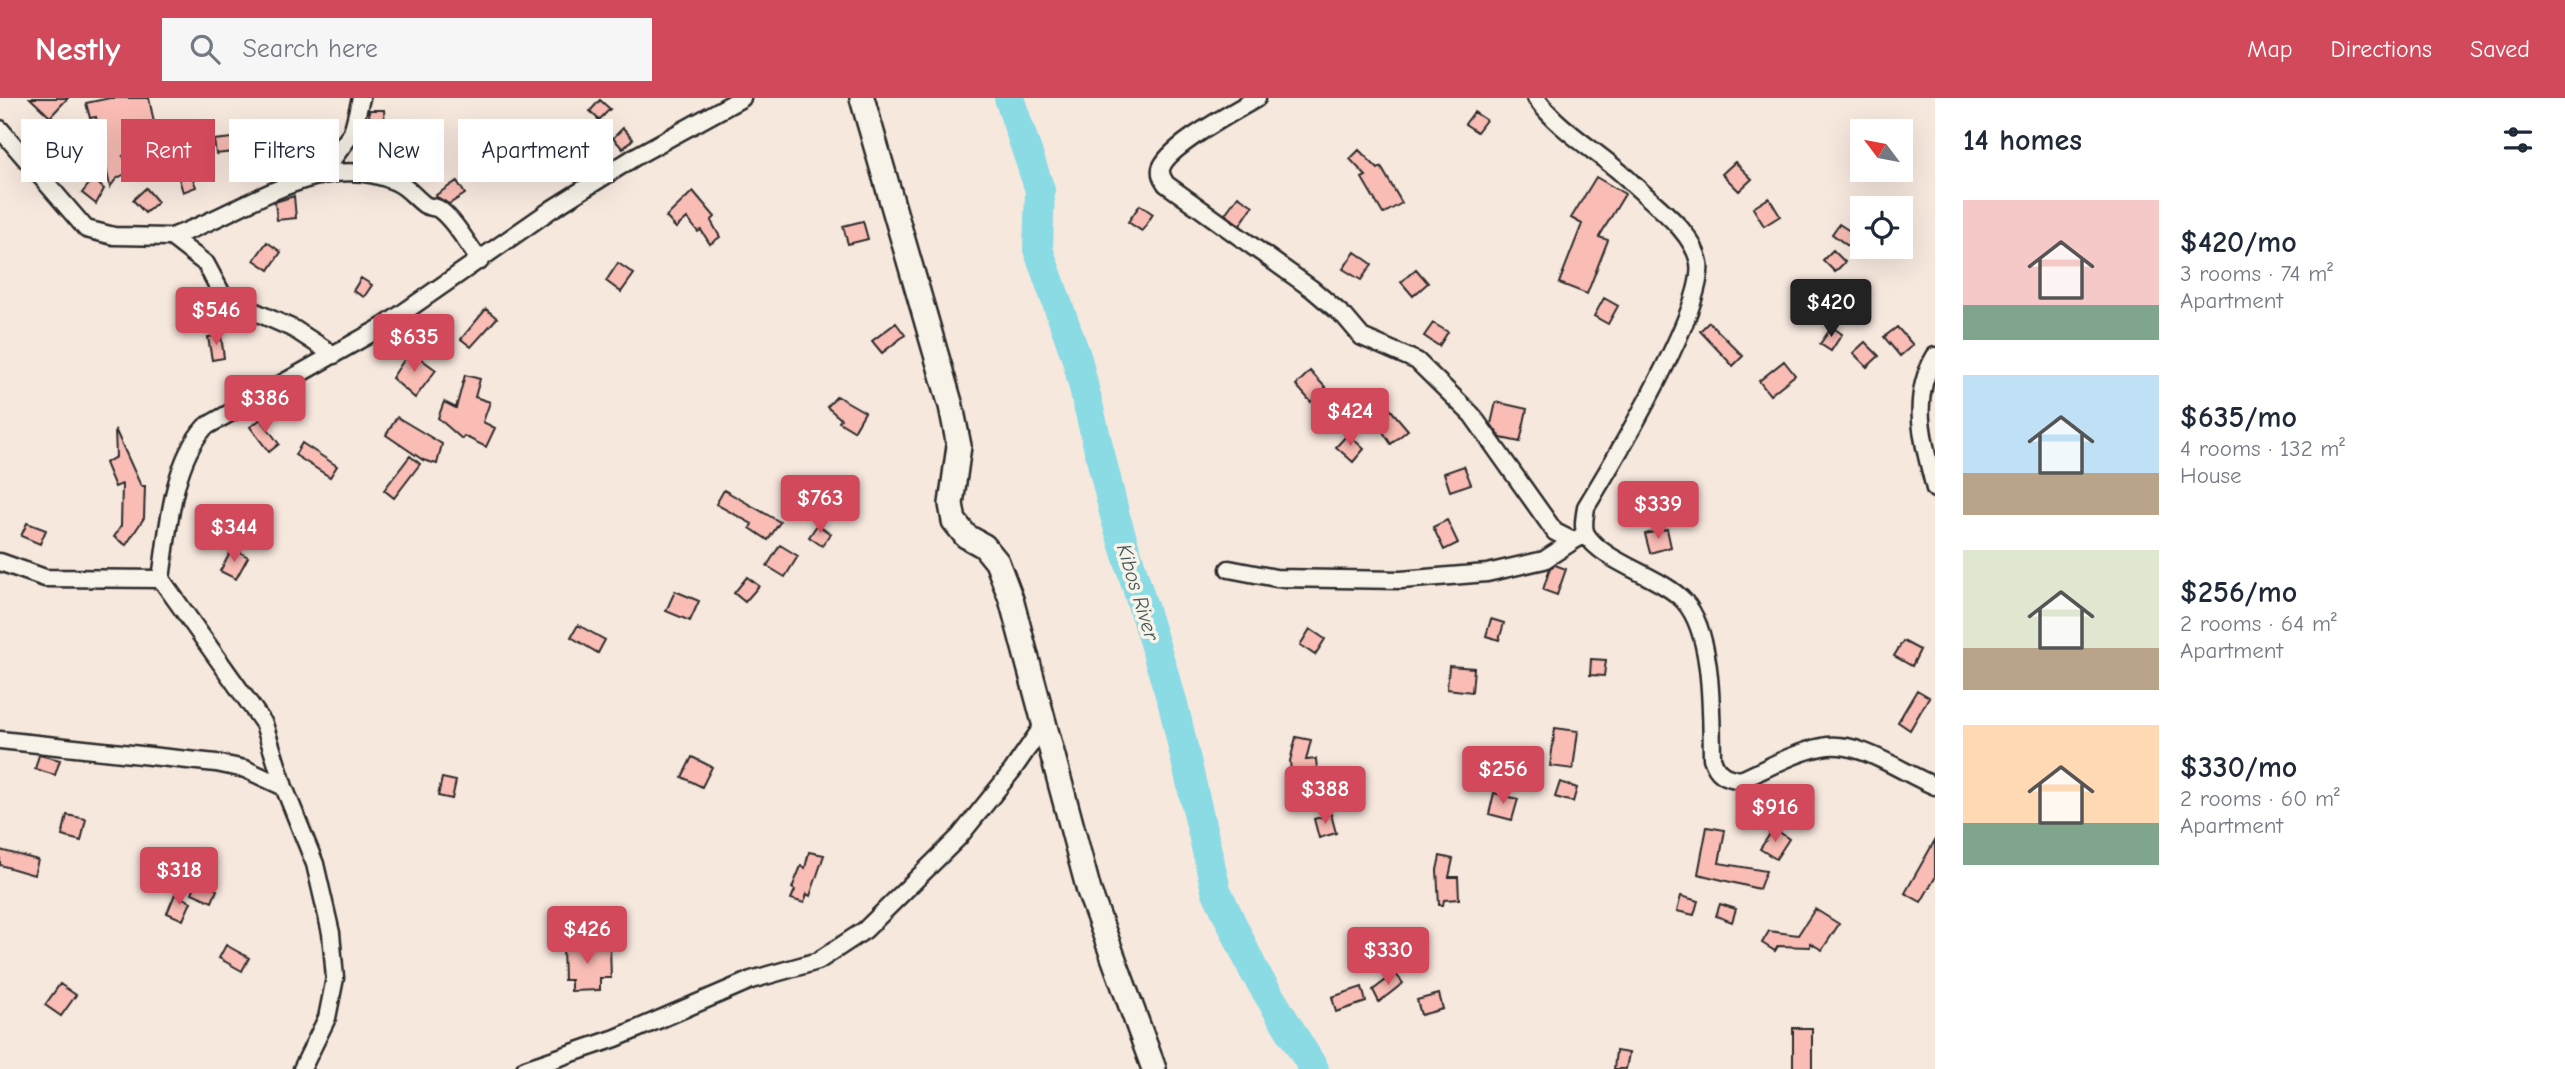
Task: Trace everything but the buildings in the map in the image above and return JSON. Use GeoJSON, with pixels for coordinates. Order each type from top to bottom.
{"type":"FeatureCollection","features":[{"type":"Feature","properties":{"kind":"main road"},"geometry":{"type":"LineString","coordinates":[[862,98],[951,407],[959,446],[951,504],[954,522],[966,536],[984,546],[997,562],[1011,599],[1089,891],[1154,1069]]}},
{"type":"Feature","properties":{"kind":"street"},"geometry":{"type":"LineString","coordinates":[[339,150],[352,133],[361,98]]}},
{"type":"Feature","properties":{"kind":"street"},"geometry":{"type":"LineString","coordinates":[[302,1069],[327,1018],[335,978],[331,933],[315,864],[284,787],[264,724],[161,579],[182,464],[194,440],[205,427],[384,326],[552,209],[616,169],[742,98]]}},
{"type":"Feature","properties":{"kind":"street"},"geometry":{"type":"LineString","coordinates":[[1257,98],[1177,149],[1164,161],[1161,176],[1167,184],[1322,297],[1362,337],[1417,361],[1472,415],[1555,532],[1580,538],[1668,587],[1685,601],[1697,622],[1704,647],[1712,758],[1716,770],[1722,775],[1741,780],[1823,746],[1843,747],[1860,751],[1935,786]]}},
{"type":"Feature","properties":{"kind":"street"},"geometry":{"type":"LineString","coordinates":[[1228,569],[1276,578],[1401,580],[1498,571],[1544,560],[1580,538],[1586,508],[1654,387],[1686,314],[1698,283],[1699,264],[1695,250],[1680,229],[1611,163],[1553,118],[1535,98]]}},
{"type":"Feature","properties":{"kind":"street"},"geometry":{"type":"LineString","coordinates":[[0,130],[86,229],[114,236],[171,237],[199,228],[279,189],[301,182]]}},
{"type":"Feature","properties":{"kind":"street"},"geometry":{"type":"LineString","coordinates":[[339,175],[382,177],[397,183],[427,206],[441,210],[480,261]]}},
{"type":"Feature","properties":{"kind":"street"},"geometry":{"type":"LineString","coordinates":[[171,237],[206,264],[224,298],[294,329],[334,355]]}},
{"type":"Feature","properties":{"kind":"street"},"geometry":{"type":"LineString","coordinates":[[1935,356],[1920,390],[1918,416],[1935,489]]}},
{"type":"Feature","properties":{"kind":"street"},"geometry":{"type":"LineString","coordinates":[[0,562],[45,579],[161,579]]}},
{"type":"Feature","properties":{"kind":"street"},"geometry":{"type":"LineString","coordinates":[[525,1069],[616,1038],[751,980],[818,961],[865,930],[959,837],[1012,771],[1045,723]]}},
{"type":"Feature","properties":{"kind":"street"},"geometry":{"type":"LineString","coordinates":[[0,740],[216,763],[246,769],[284,787]]}},
{"type":"Feature","properties":{"kind":"waterway","name":"Kibos River"},"geometry":{"type":"LineString","coordinates":[[1009,98],[1040,190],[1038,249],[1077,359],[1115,516],[1173,704],[1216,890],[1254,971],[1314,1069]]}}]}
